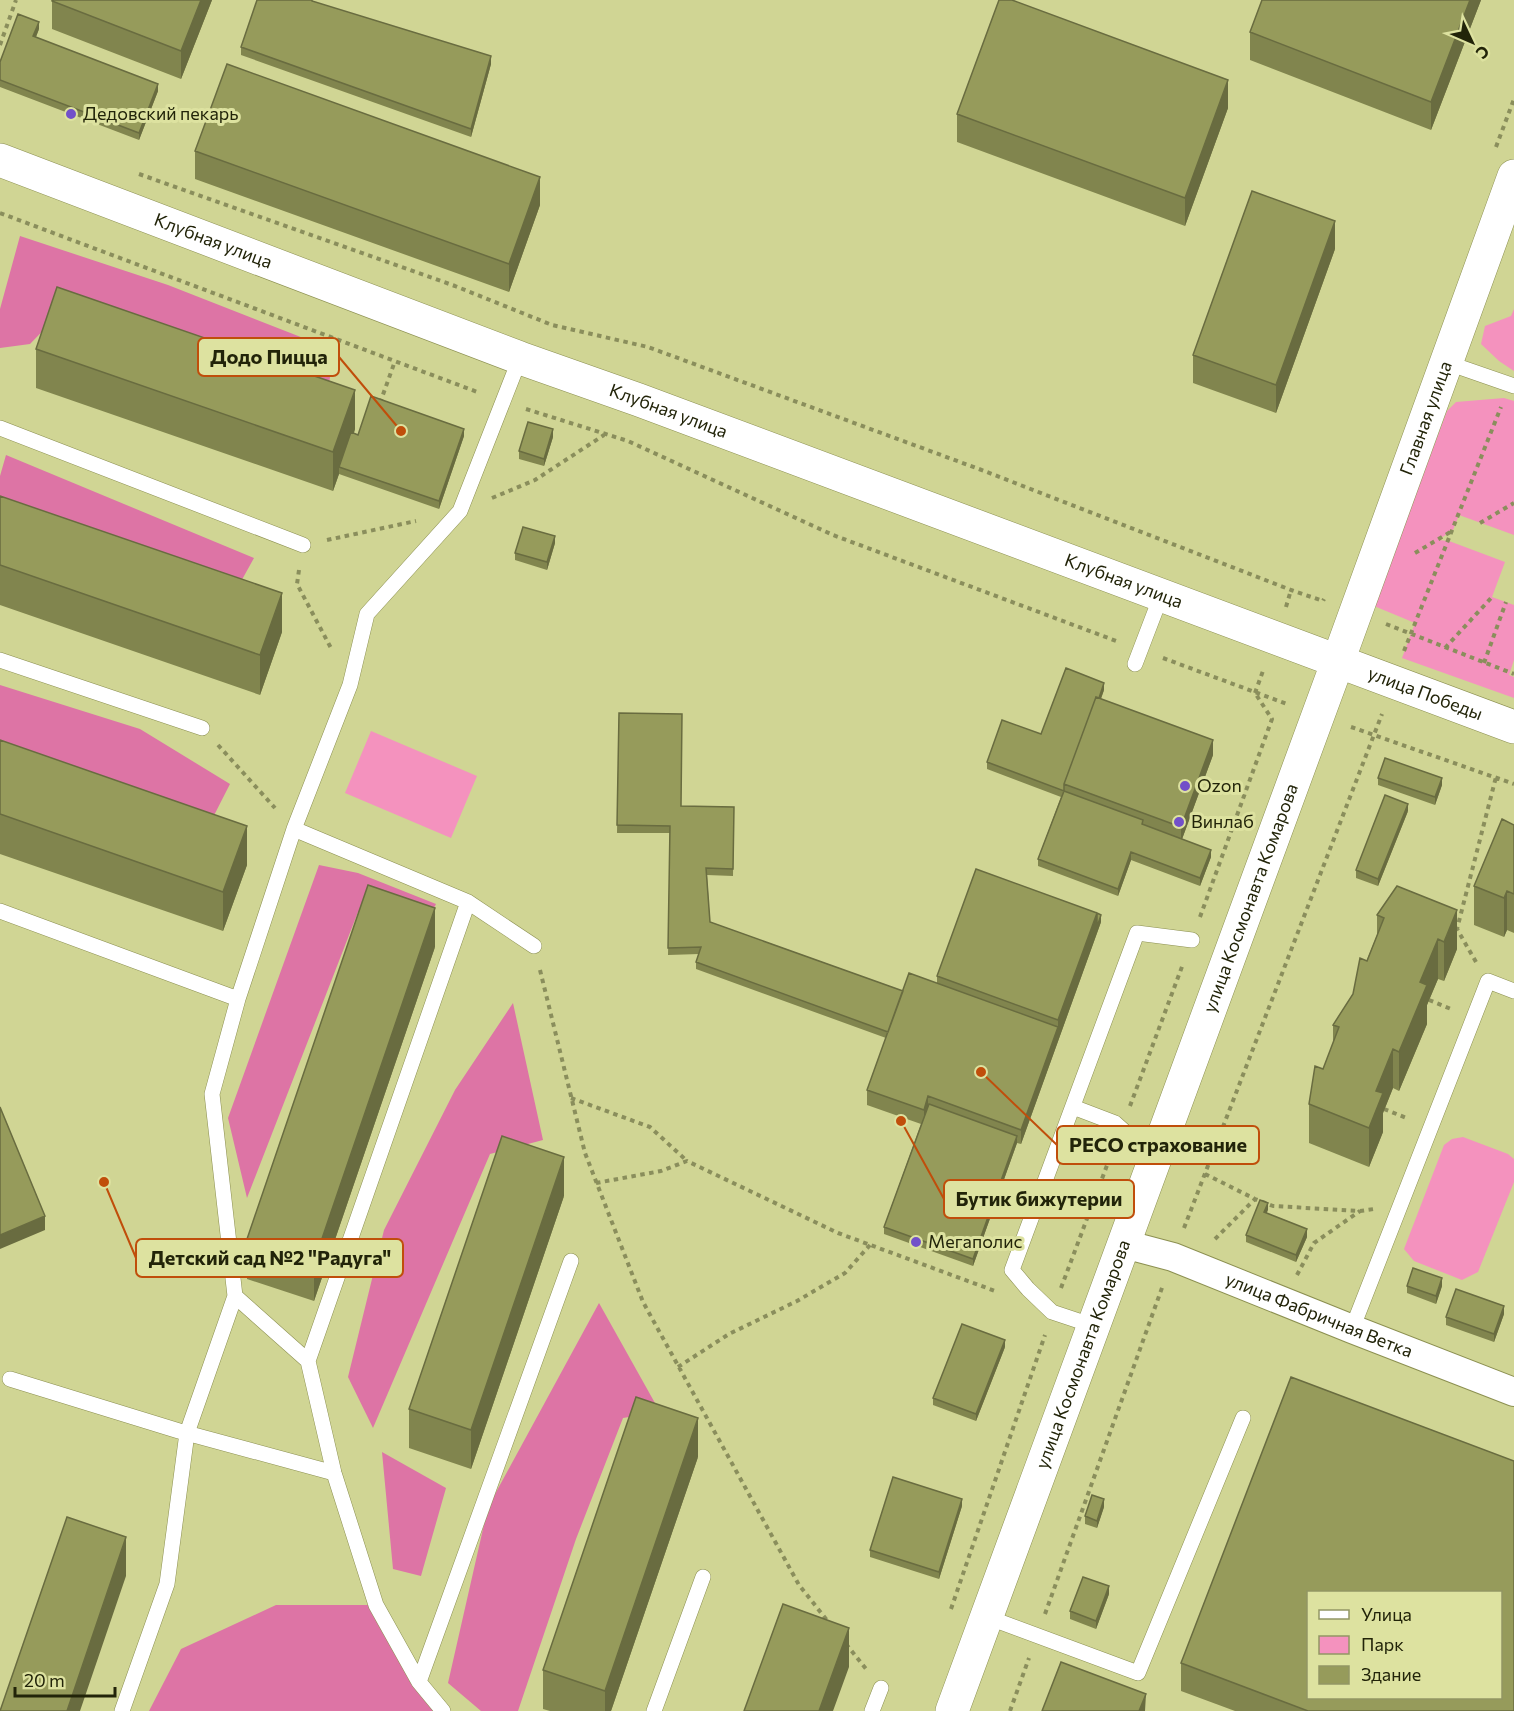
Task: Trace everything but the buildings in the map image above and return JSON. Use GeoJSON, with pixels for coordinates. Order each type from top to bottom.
{"type":"FeatureCollection","features":[{"type":"Feature","properties":{"kind":"street","name":"Клубная улица"},"geometry":{"type":"LineString","coordinates":[[0,160],[520,358],[639,400],[1338,661]]}},
{"type":"Feature","properties":{"kind":"street","name":"Главная улица"},"geometry":{"type":"LineString","coordinates":[[1338,661],[1514,176]]}},
{"type":"Feature","properties":{"kind":"street","name":"улица Победы"},"geometry":{"type":"LineString","coordinates":[[1338,661],[1514,727]]}},
{"type":"Feature","properties":{"kind":"street","name":"улица Космонавта Комарова"},"geometry":{"type":"LineString","coordinates":[[952,1711],[1338,661]]}},
{"type":"Feature","properties":{"kind":"street","name":"улица Фабричная Ветка"},"geometry":{"type":"LineString","coordinates":[[1124,1244],[1173,1257],[1514,1392]]}},
{"type":"Feature","properties":{"kind":"lane"},"geometry":{"type":"LineString","coordinates":[[122,1711],[167,1584],[187,1433],[235,1296],[212,1094],[237,999],[294,829],[350,685],[367,614],[460,511],[520,358]]}},
{"type":"Feature","properties":{"kind":"lane"},"geometry":{"type":"LineString","coordinates":[[1445,362],[1509,392]]}},
{"type":"Feature","properties":{"kind":"lane"},"geometry":{"type":"LineString","coordinates":[[0,428],[303,545]]}},
{"type":"Feature","properties":{"kind":"lane"},"geometry":{"type":"LineString","coordinates":[[1138,657],[1161,596]]}},
{"type":"Feature","properties":{"kind":"lane"},"geometry":{"type":"LineString","coordinates":[[0,660],[202,728]]}},
{"type":"Feature","properties":{"kind":"lane"},"geometry":{"type":"LineString","coordinates":[[294,829],[468,902],[534,946]]}},
{"type":"Feature","properties":{"kind":"lane"},"geometry":{"type":"LineString","coordinates":[[443,1711],[420,1682],[376,1605],[334,1473],[308,1361],[468,902]]}},
{"type":"Feature","properties":{"kind":"lane"},"geometry":{"type":"LineString","coordinates":[[0,911],[237,999]]}},
{"type":"Feature","properties":{"kind":"lane"},"geometry":{"type":"LineString","coordinates":[[1094,1326],[1052,1312],[1012,1270],[1137,933],[1192,940]]}},
{"type":"Feature","properties":{"kind":"lane"},"geometry":{"type":"LineString","coordinates":[[1352,1329],[1488,981],[1514,991]]}},
{"type":"Feature","properties":{"kind":"lane"},"geometry":{"type":"LineString","coordinates":[[1073,1107],[1114,1123],[1155,1159]]}},
{"type":"Feature","properties":{"kind":"lane"},"geometry":{"type":"LineString","coordinates":[[420,1682],[571,1261]]}},
{"type":"Feature","properties":{"kind":"lane"},"geometry":{"type":"LineString","coordinates":[[235,1296],[308,1361]]}},
{"type":"Feature","properties":{"kind":"lane"},"geometry":{"type":"LineString","coordinates":[[10,1379],[187,1433],[334,1473]]}},
{"type":"Feature","properties":{"kind":"lane"},"geometry":{"type":"LineString","coordinates":[[987,1617],[1138,1673],[1243,1418]]}},
{"type":"Feature","properties":{"kind":"lane"},"geometry":{"type":"LineString","coordinates":[[654,1711],[703,1577]]}},
{"type":"Feature","properties":{"kind":"lane"},"geometry":{"type":"LineString","coordinates":[[872,1711],[881,1688]]}},
{"type":"Feature","properties":{"kind":"path"},"geometry":{"type":"LineString","coordinates":[[0,45],[16,0]]}},
{"type":"Feature","properties":{"kind":"path"},"geometry":{"type":"LineString","coordinates":[[129,170],[455,286],[552,325],[648,347],[979,469],[1323,601]]}},
{"type":"Feature","properties":{"kind":"path"},"geometry":{"type":"LineString","coordinates":[[0,213],[503,401],[628,441],[833,535],[1138,657],[1287,704]]}},
{"type":"Feature","properties":{"kind":"path"},"geometry":{"type":"LineString","coordinates":[[379,406],[395,361]]}},
{"type":"Feature","properties":{"kind":"path"},"geometry":{"type":"LineString","coordinates":[[1402,658],[1509,392]]}},
{"type":"Feature","properties":{"kind":"path"},"geometry":{"type":"LineString","coordinates":[[350,685],[297,584],[303,545],[460,511],[535,480],[604,435]]}},
{"type":"Feature","properties":{"kind":"path"},"geometry":{"type":"LineString","coordinates":[[1480,523],[1514,503]]}},
{"type":"Feature","properties":{"kind":"path"},"geometry":{"type":"LineString","coordinates":[[1283,614],[1291,590]]}},
{"type":"Feature","properties":{"kind":"path"},"geometry":{"type":"LineString","coordinates":[[1445,648],[1492,597]]}},
{"type":"Feature","properties":{"kind":"path"},"geometry":{"type":"LineString","coordinates":[[1484,663],[1506,602]]}},
{"type":"Feature","properties":{"kind":"path"},"geometry":{"type":"LineString","coordinates":[[1384,624],[1514,674]]}},
{"type":"Feature","properties":{"kind":"path"},"geometry":{"type":"LineString","coordinates":[[1255,693],[1264,666]]}},
{"type":"Feature","properties":{"kind":"path"},"geometry":{"type":"LineString","coordinates":[[947,1618],[1052,1312],[1192,940],[1272,719],[1255,693]]}},
{"type":"Feature","properties":{"kind":"path"},"geometry":{"type":"LineString","coordinates":[[1011,1711],[1173,1257],[1384,709]]}},
{"type":"Feature","properties":{"kind":"path"},"geometry":{"type":"LineString","coordinates":[[1347,726],[1514,784]]}},
{"type":"Feature","properties":{"kind":"path"},"geometry":{"type":"LineString","coordinates":[[202,728],[294,829]]}},
{"type":"Feature","properties":{"kind":"path"},"geometry":{"type":"LineString","coordinates":[[1479,969],[1457,929],[1496,777]]}},
{"type":"Feature","properties":{"kind":"path"},"geometry":{"type":"LineString","coordinates":[[534,946],[585,1153],[643,1302],[799,1585],[836,1632]]}},
{"type":"Feature","properties":{"kind":"path"},"geometry":{"type":"LineString","coordinates":[[1429,1000],[1461,1013]]}},
{"type":"Feature","properties":{"kind":"path"},"geometry":{"type":"LineString","coordinates":[[571,1098],[650,1127],[687,1161],[838,1233],[999,1292]]}},
{"type":"Feature","properties":{"kind":"path"},"geometry":{"type":"LineString","coordinates":[[1384,1109],[1418,1122]]}},
{"type":"Feature","properties":{"kind":"path"},"geometry":{"type":"LineString","coordinates":[[596,1183],[661,1171],[687,1161]]}},
{"type":"Feature","properties":{"kind":"path"},"geometry":{"type":"LineString","coordinates":[[1205,1174],[1273,1206],[1360,1211],[1383,1208]]}},
{"type":"Feature","properties":{"kind":"path"},"geometry":{"type":"LineString","coordinates":[[1173,1257],[1213,1242],[1255,1199]]}},
{"type":"Feature","properties":{"kind":"path"},"geometry":{"type":"LineString","coordinates":[[1057,1208],[1088,1218]]}},
{"type":"Feature","properties":{"kind":"path"},"geometry":{"type":"LineString","coordinates":[[1295,1278],[1314,1243],[1360,1211]]}},
{"type":"Feature","properties":{"kind":"path"},"geometry":{"type":"LineString","coordinates":[[678,1367],[729,1334],[797,1301],[844,1273],[870,1245]]}},
{"type":"Feature","properties":{"kind":"path"},"geometry":{"type":"LineString","coordinates":[[844,1641],[881,1688]]}},
{"type":"Feature","properties":{"kind":"green space"},"geometry":{"type":"Polygon","coordinates":[[[1514,309],[1514,371],[1481,344],[1485,326],[1511,316],[1514,309]]]}},
{"type":"Feature","properties":{"kind":"green space"},"geometry":{"type":"Polygon","coordinates":[[[1504,398],[1514,401],[1514,535],[1459,515],[1453,530],[1438,540],[1449,541],[1505,562],[1492,597],[1514,605],[1514,660],[1509,675],[1514,677],[1514,698],[1402,658],[1415,623],[1374,606],[1447,411],[1456,402],[1504,398]]]}},
{"type":"Feature","properties":{"kind":"green space"},"geometry":{"type":"Polygon","coordinates":[[[371,731],[477,776],[451,838],[345,793],[371,731]]]}},
{"type":"Feature","properties":{"kind":"green space"},"geometry":{"type":"Polygon","coordinates":[[[1463,1137],[1508,1154],[1514,1159],[1514,1182],[1478,1272],[1462,1280],[1414,1261],[1404,1249],[1444,1145],[1452,1139],[1463,1137]]]}},
{"type":"Feature","properties":{"kind":"shaded area"},"geometry":{"type":"Polygon","coordinates":[[[20,236],[168,285],[334,350],[326,404],[61,312],[30,344],[0,348],[0,309],[20,236]]]}},
{"type":"Feature","properties":{"kind":"shaded area"},"geometry":{"type":"Polygon","coordinates":[[[6,455],[254,558],[234,594],[0,507],[0,476],[6,455]]]}},
{"type":"Feature","properties":{"kind":"shaded area"},"geometry":{"type":"Polygon","coordinates":[[[0,685],[140,729],[230,784],[204,835],[0,759],[0,685]]]}},
{"type":"Feature","properties":{"kind":"shaded area"},"geometry":{"type":"Polygon","coordinates":[[[319,865],[358,873],[436,904],[422,932],[358,912],[247,1198],[228,1118],[319,865]]]}},
{"type":"Feature","properties":{"kind":"shaded area"},"geometry":{"type":"Polygon","coordinates":[[[513,1003],[543,1140],[490,1154],[373,1428],[348,1377],[384,1230],[455,1090],[513,1003]]]}},
{"type":"Feature","properties":{"kind":"shaded area"},"geometry":{"type":"Polygon","coordinates":[[[599,1303],[660,1412],[623,1418],[576,1539],[518,1711],[481,1711],[448,1683],[488,1507],[599,1303]]]}},
{"type":"Feature","properties":{"kind":"shaded area"},"geometry":{"type":"Polygon","coordinates":[[[382,1452],[446,1488],[421,1576],[393,1569],[382,1452]]]}},
{"type":"Feature","properties":{"kind":"shaded area"},"geometry":{"type":"Polygon","coordinates":[[[276,1605],[376,1605],[443,1711],[149,1711],[181,1649],[276,1605]]]}},
{"type":"Feature","properties":{"kind":"place","name":"Дедовский пекарь"},"geometry":{"type":"Point","coordinates":[71,114]}},
{"type":"Feature","properties":{"kind":"place","name":"Додо Пицца"},"geometry":{"type":"Point","coordinates":[401,431]}},
{"type":"Feature","properties":{"kind":"place","name":"Ozon"},"geometry":{"type":"Point","coordinates":[1185,786]}},
{"type":"Feature","properties":{"kind":"place","name":"Винлаб"},"geometry":{"type":"Point","coordinates":[1179,822]}},
{"type":"Feature","properties":{"kind":"place","name":"РЕСО страхование"},"geometry":{"type":"Point","coordinates":[981,1072]}},
{"type":"Feature","properties":{"kind":"place","name":"Бутик бижутерии"},"geometry":{"type":"Point","coordinates":[901,1121]}},
{"type":"Feature","properties":{"kind":"place","name":"Детский сад №2 \"Радуга\""},"geometry":{"type":"Point","coordinates":[104,1182]}},
{"type":"Feature","properties":{"kind":"place","name":"Мегаполис"},"geometry":{"type":"Point","coordinates":[916,1242]}}]}
